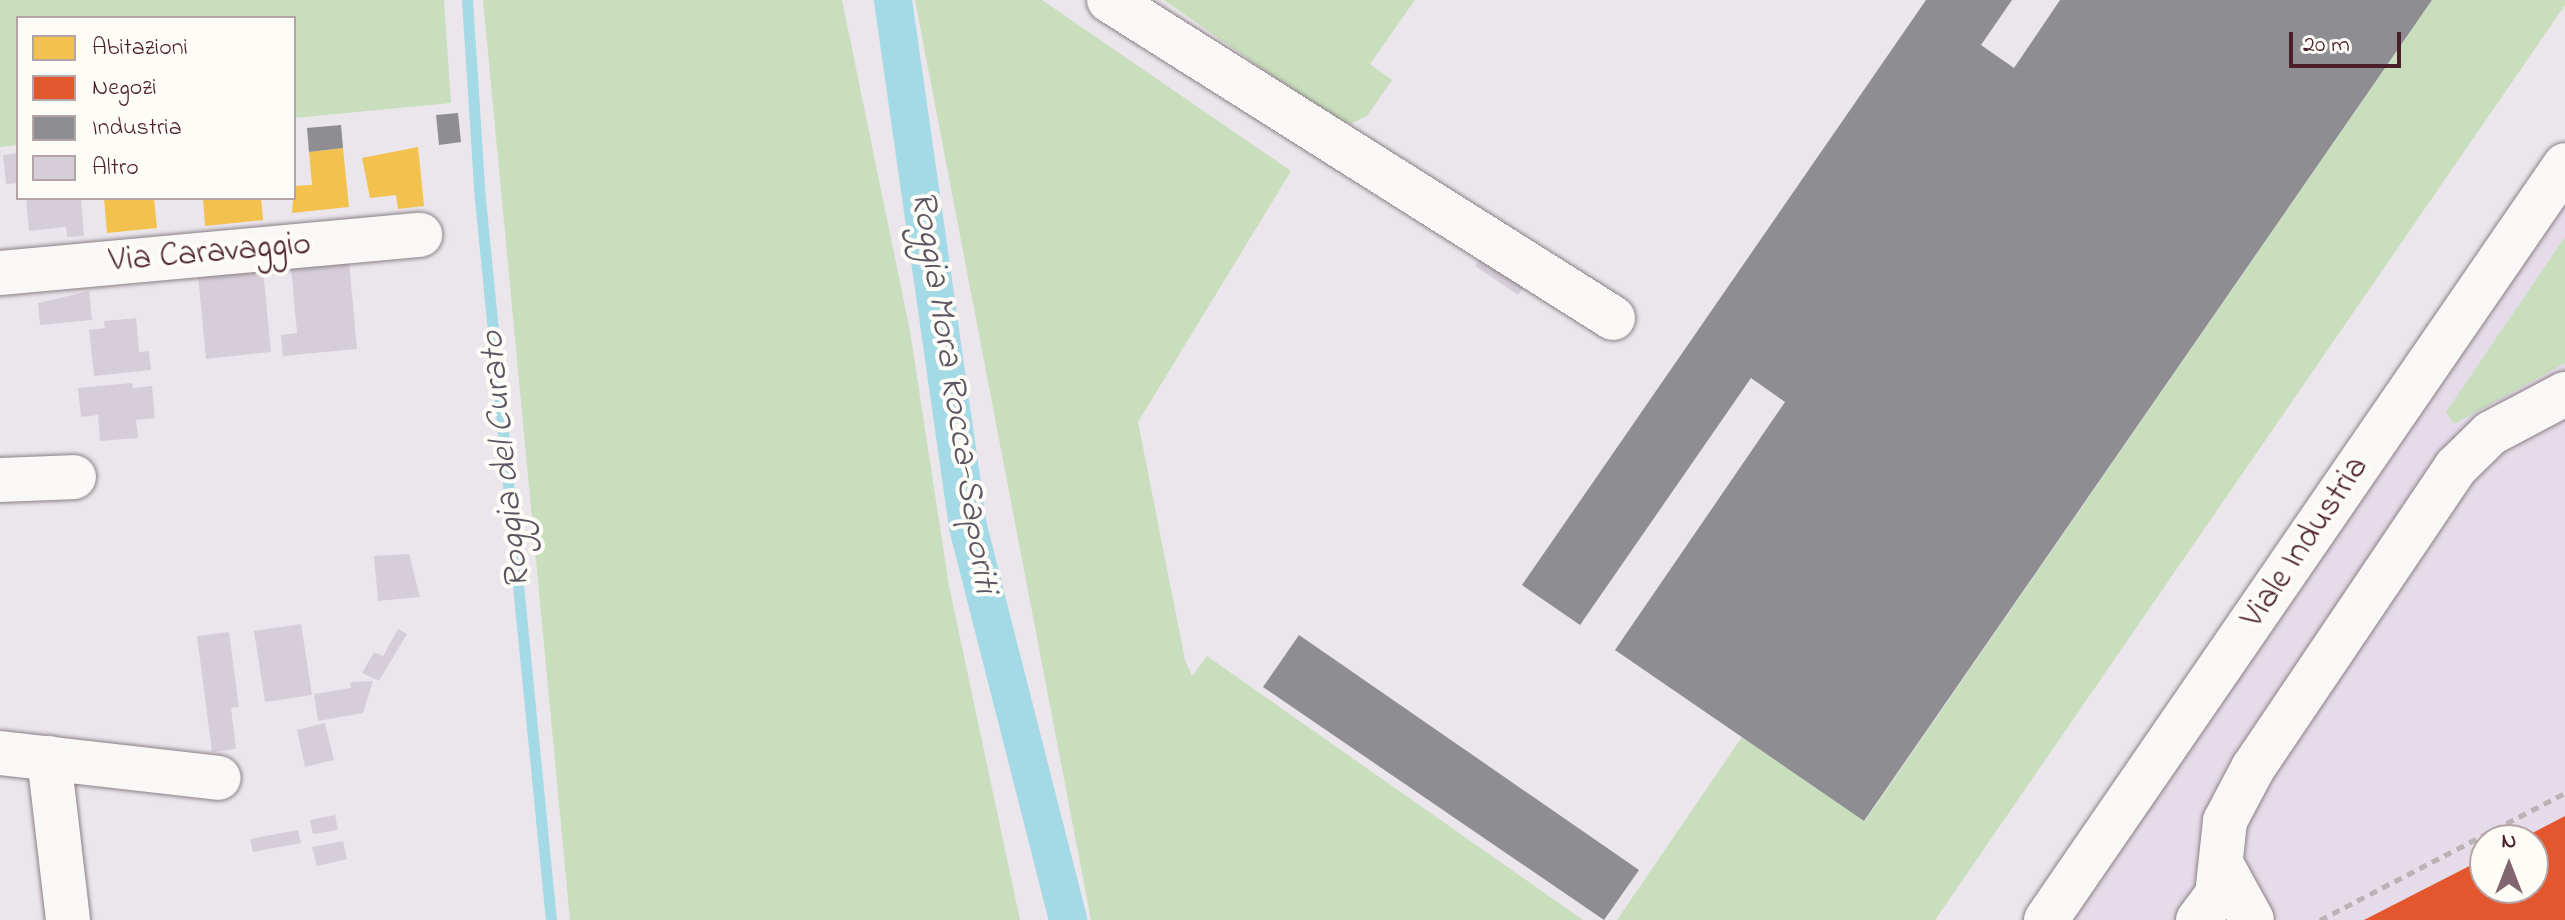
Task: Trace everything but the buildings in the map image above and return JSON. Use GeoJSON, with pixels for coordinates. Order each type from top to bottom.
{"type":"FeatureCollection","features":[{"type":"Feature","properties":{"kind":"main road"},"geometry":{"type":"LineString","coordinates":[[1109,0],[1613,318]]}},
{"type":"Feature","properties":{"kind":"main road","name":"Viale Industria"},"geometry":{"type":"LineString","coordinates":[[2046,920],[2565,165]]}},
{"type":"Feature","properties":{"kind":"main road","name":"Via Caravaggio"},"geometry":{"type":"LineString","coordinates":[[0,273],[420,235]]}},
{"type":"Feature","properties":{"kind":"main road"},"geometry":{"type":"LineString","coordinates":[[2198,920],[2217,895],[2223,867],[2225,821],[2253,768],[2456,467],[2491,433],[2565,394]]}},
{"type":"Feature","properties":{"kind":"main road"},"geometry":{"type":"LineString","coordinates":[[0,480],[74,477]]}},
{"type":"Feature","properties":{"kind":"main road"},"geometry":{"type":"LineString","coordinates":[[0,753],[219,778]]}},
{"type":"Feature","properties":{"kind":"main road"},"geometry":{"type":"LineString","coordinates":[[49,758],[68,920]]}},
{"type":"Feature","properties":{"kind":"main road"},"geometry":{"type":"LineString","coordinates":[[2223,867],[2252,920]]}},
{"type":"Feature","properties":{"kind":"path"},"geometry":{"type":"LineString","coordinates":[[2320,920],[2565,793]]}},
{"type":"Feature","properties":{"kind":"shaded area"},"geometry":{"type":"Polygon","coordinates":[[[2565,196],[2565,920],[2063,920],[2565,196]]]}},
{"type":"Feature","properties":{"kind":"green space"},"geometry":{"type":"Polygon","coordinates":[[[0,0],[444,0],[451,103],[296,118],[296,16],[16,16],[16,145],[0,147],[0,0]]]}},
{"type":"Feature","properties":{"kind":"green space"},"geometry":{"type":"Polygon","coordinates":[[[483,0],[842,0],[910,331],[949,586],[1020,920],[570,920],[483,0]]]}},
{"type":"Feature","properties":{"kind":"green space"},"geometry":{"type":"Polygon","coordinates":[[[915,0],[1042,0],[1291,171],[1138,422],[1185,660],[1192,676],[1207,656],[1583,920],[1091,920],[915,0]]]}},
{"type":"Feature","properties":{"kind":"green space"},"geometry":{"type":"Polygon","coordinates":[[[1164,0],[1415,0],[1370,64],[1392,80],[1367,116],[1350,124],[1330,116],[1164,0]]]}},
{"type":"Feature","properties":{"kind":"green space"},"geometry":{"type":"Polygon","coordinates":[[[2432,0],[2565,0],[2565,5],[1935,920],[1617,920],[1742,737],[1865,821],[2432,0]]]}},
{"type":"Feature","properties":{"kind":"green space"},"geometry":{"type":"Polygon","coordinates":[[[2565,237],[2565,363],[2454,424],[2446,412],[2565,237]]]}},
{"type":"Feature","properties":{"kind":"waterway","name":"Roggia del Curato"},"geometry":{"type":"LineString","coordinates":[[467,0],[480,199],[551,920]]}},
{"type":"Feature","properties":{"kind":"waterway","name":"Roggia Mora Rocca-Saporiti"},"geometry":{"type":"LineString","coordinates":[[893,0],[968,527],[1068,920]]}}]}
